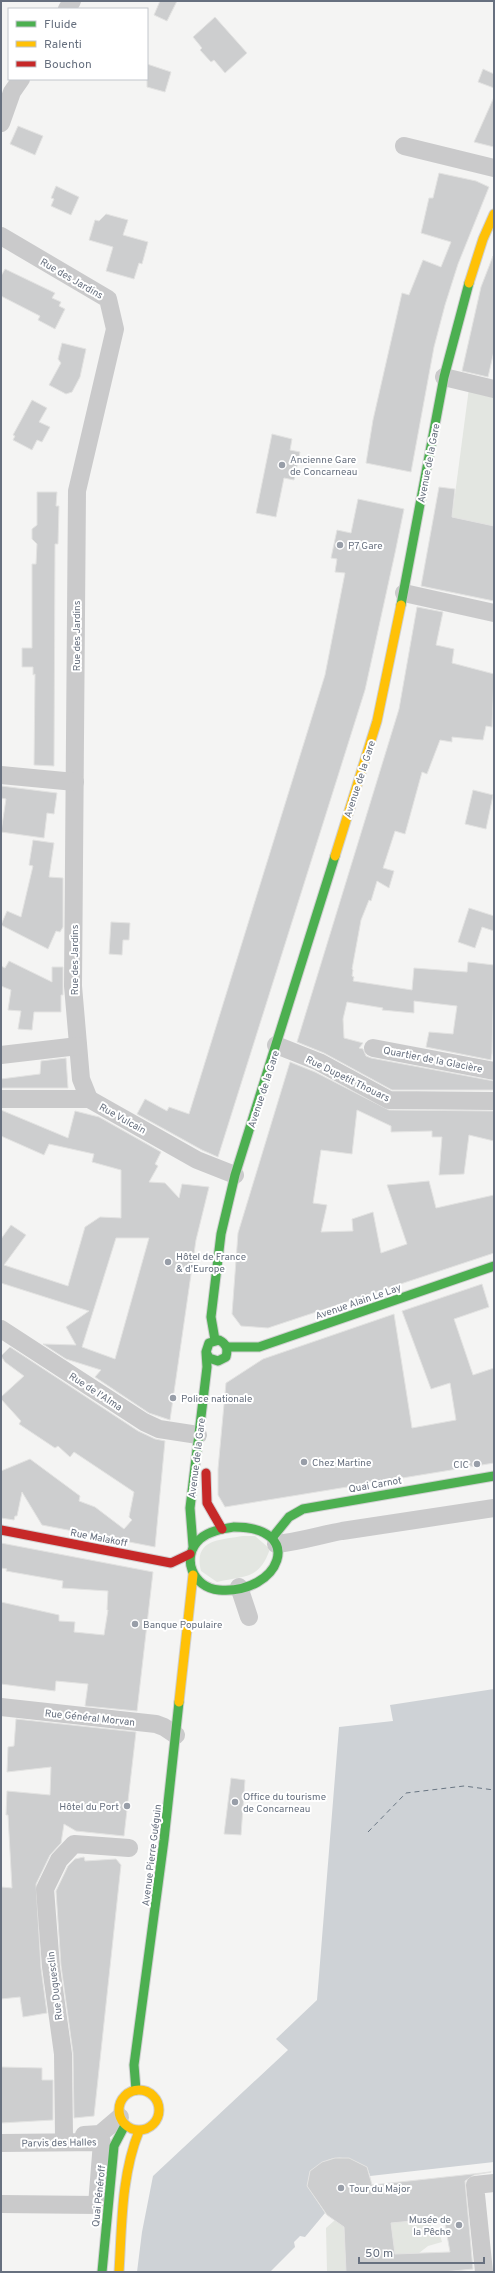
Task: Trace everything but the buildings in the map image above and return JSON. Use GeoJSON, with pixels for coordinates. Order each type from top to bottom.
{"type":"FeatureCollection","features":[{"type":"Feature","properties":{"kind":"main road","name":"Avenue de la Gare"},"geometry":{"type":"LineString","coordinates":[[215,1340],[211,1317],[221,1234],[235,1175],[377,721],[404,593],[444,377],[461,309],[483,239],[494,214]]}},
{"type":"Feature","properties":{"kind":"main road","name":"Avenue Alain Le Lay"},"geometry":{"type":"LineString","coordinates":[[227,1347],[259,1347],[494,1266]]}},
{"type":"Feature","properties":{"kind":"main road"},"geometry":{"type":"LineString","coordinates":[[215,1340],[222,1341],[227,1347],[226,1357],[220,1364],[211,1360],[206,1352],[207,1346],[215,1340]]}},
{"type":"Feature","properties":{"kind":"main road","name":"Avenue de la Gare"},"geometry":{"type":"LineString","coordinates":[[192,1550],[190,1516],[198,1435],[207,1367],[206,1352]]}},
{"type":"Feature","properties":{"kind":"main road"},"geometry":{"type":"LineString","coordinates":[[213,1402],[214,1388]]}},
{"type":"Feature","properties":{"kind":"main road","name":"Avenue de la Gare"},"geometry":{"type":"LineString","coordinates":[[207,1461],[204,1492],[212,1515],[222,1529]]}},
{"type":"Feature","properties":{"kind":"main road","name":"Quai Carnot"},"geometry":{"type":"LineString","coordinates":[[274,1541],[289,1517],[303,1509],[358,1498],[494,1476]]}},
{"type":"Feature","properties":{"kind":"main road"},"geometry":{"type":"LineString","coordinates":[[238,1527],[255,1528],[274,1541],[278,1558],[266,1579],[210,1594],[192,1575],[190,1570],[192,1550],[200,1538],[222,1529],[238,1527]]}},
{"type":"Feature","properties":{"kind":"main road","name":"Rue Malakoff"},"geometry":{"type":"LineString","coordinates":[[1,1530],[171,1563],[192,1550]]}},
{"type":"Feature","properties":{"kind":"main road","name":"Avenue Pierre Guéguin"},"geometry":{"type":"LineString","coordinates":[[136,2090],[134,2065],[176,1734],[192,1575]]}},
{"type":"Feature","properties":{"kind":"main road"},"geometry":{"type":"LineString","coordinates":[[188,1623],[200,1608]]}},
{"type":"Feature","properties":{"kind":"main road"},"geometry":{"type":"LineString","coordinates":[[136,2090],[149,2092],[155,2096],[159,2105],[160,2114],[156,2123],[148,2129],[139,2131],[123,2121],[120,2103],[124,2097],[136,2090]]}},
{"type":"Feature","properties":{"kind":"main road","name":"Quai Pénéroff"},"geometry":{"type":"LineString","coordinates":[[102,2272],[114,2146],[123,2121]]}},
{"type":"Feature","properties":{"kind":"main road"},"geometry":{"type":"LineString","coordinates":[[119,2272],[127,2169],[132,2145],[139,2131]]}},
{"type":"Feature","properties":{"kind":"street"},"geometry":{"type":"LineString","coordinates":[[1,123],[12,92],[20,80]]}},
{"type":"Feature","properties":{"kind":"street"},"geometry":{"type":"LineString","coordinates":[[404,146],[494,168]]}},
{"type":"Feature","properties":{"kind":"street","name":"Rue des Jardins"},"geometry":{"type":"LineString","coordinates":[[1,236],[108,299],[115,329],[77,491],[73,986],[81,1079],[89,1099]]}},
{"type":"Feature","properties":{"kind":"street"},"geometry":{"type":"LineString","coordinates":[[444,377],[494,389]]}},
{"type":"Feature","properties":{"kind":"street"},"geometry":{"type":"LineString","coordinates":[[404,593],[494,613]]}},
{"type":"Feature","properties":{"kind":"street"},"geometry":{"type":"LineString","coordinates":[[1,775],[75,782]]}},
{"type":"Feature","properties":{"kind":"street","name":"Rue Dupetit Thouars"},"geometry":{"type":"LineString","coordinates":[[276,1045],[319,1062],[389,1100],[494,1101]]}},
{"type":"Feature","properties":{"kind":"street"},"geometry":{"type":"LineString","coordinates":[[1,1055],[78,1046]]}},
{"type":"Feature","properties":{"kind":"street","name":"Quartier de la Glacière"},"geometry":{"type":"LineString","coordinates":[[373,1048],[494,1071]]}},
{"type":"Feature","properties":{"kind":"street","name":"Rue Vulcain"},"geometry":{"type":"LineString","coordinates":[[1,1099],[89,1099],[197,1160],[235,1175]]}},
{"type":"Feature","properties":{"kind":"street","name":"Rue de l'Alma"},"geometry":{"type":"LineString","coordinates":[[1,1329],[144,1422],[159,1429],[198,1435]]}},
{"type":"Feature","properties":{"kind":"street"},"geometry":{"type":"LineString","coordinates":[[274,1541],[298,1542],[325,1534],[347,1530],[494,1508]]}},
{"type":"Feature","properties":{"kind":"street"},"geometry":{"type":"LineString","coordinates":[[239,1587],[249,1617]]}},
{"type":"Feature","properties":{"kind":"street","name":"Rue Général Morvan"},"geometry":{"type":"LineString","coordinates":[[1,1707],[156,1724],[176,1734]]}},
{"type":"Feature","properties":{"kind":"street","name":"Rue Duguesclin"},"geometry":{"type":"LineString","coordinates":[[64,2136],[63,2054],[51,1967],[45,1889],[59,1860],[74,1844],[129,1848]]}},
{"type":"Feature","properties":{"kind":"street"},"geometry":{"type":"LineString","coordinates":[[1,2139],[100,2134],[123,2121]]}},
{"type":"Feature","properties":{"kind":"street","name":"Parvis des Halles"},"geometry":{"type":"LineString","coordinates":[[1,2143],[102,2142],[97,2205],[1,2204]]}},
{"type":"Feature","properties":{"kind":"street"},"geometry":{"type":"LineString","coordinates":[[484,2272],[475,2185],[494,2183]]}},
{"type":"Feature","properties":{"kind":"shaded area"},"geometry":{"type":"Polygon","coordinates":[[[469,388],[494,396],[494,526],[452,517],[469,388]]]}},
{"type":"Feature","properties":{"kind":"shaded area"},"geometry":{"type":"Polygon","coordinates":[[[243,1536],[255,1536],[270,1549],[266,1559],[256,1571],[244,1577],[217,1582],[201,1571],[201,1553],[205,1547],[217,1540],[243,1536]]]}},
{"type":"Feature","properties":{"kind":"shaded area"},"geometry":{"type":"Polygon","coordinates":[[[494,1689],[494,2171],[371,2178],[367,2167],[359,2163],[344,2158],[331,2159],[318,2165],[310,2171],[307,2186],[325,2213],[305,2237],[300,2236],[294,2242],[295,2247],[270,2272],[137,2272],[142,2232],[153,2176],[288,2050],[276,2039],[317,2000],[339,1727],[393,1721],[390,1705],[494,1689]]]}},
{"type":"Feature","properties":{"kind":"shaded area"},"geometry":{"type":"Polygon","coordinates":[[[343,2213],[346,2272],[327,2272],[326,2228],[343,2213]]]}},
{"type":"Feature","properties":{"kind":"shaded area"},"geometry":{"type":"Polygon","coordinates":[[[430,2219],[432,2232],[439,2232],[442,2242],[428,2246],[419,2253],[395,2255],[391,2223],[430,2219]]]}},
{"type":"Feature","properties":{"kind":"pier"},"geometry":{"type":"Polygon","coordinates":[[[494,2162],[494,2171],[372,2185],[370,2176],[494,2162]]]}},
{"type":"Feature","properties":{"kind":"ferry route"},"geometry":{"type":"LineString","coordinates":[[368,1832],[406,1793],[464,1786],[494,1790]]}},
{"type":"Feature","properties":{"kind":"traffic: fast"},"geometry":{"type":"LineString","coordinates":[[401,605],[444,377],[469,283]]}},
{"type":"Feature","properties":{"kind":"traffic: fast"},"geometry":{"type":"LineString","coordinates":[[215,1340],[211,1317],[221,1234],[235,1175],[335,856]]}},
{"type":"Feature","properties":{"kind":"traffic: fast"},"geometry":{"type":"LineString","coordinates":[[227,1347],[259,1347],[494,1266]]}},
{"type":"Feature","properties":{"kind":"traffic: fast"},"geometry":{"type":"LineString","coordinates":[[193,1546],[190,1508],[207,1367],[206,1352],[209,1343],[219,1340],[224,1343],[227,1349],[226,1357],[218,1361],[209,1358],[206,1352]]}},
{"type":"Feature","properties":{"kind":"traffic: fast"},"geometry":{"type":"LineString","coordinates":[[272,1538],[289,1517],[303,1509],[494,1476]]}},
{"type":"Feature","properties":{"kind":"traffic: fast"},"geometry":{"type":"LineString","coordinates":[[234,1527],[257,1530],[271,1538],[277,1548],[277,1560],[270,1572],[257,1582],[240,1589],[219,1590],[210,1588],[202,1584],[196,1578],[192,1570],[190,1563],[194,1546],[207,1534],[234,1527]]}},
{"type":"Feature","properties":{"kind":"traffic: fast"},"geometry":{"type":"LineString","coordinates":[[136,2090],[134,2065],[164,1840],[179,1702]]}},
{"type":"Feature","properties":{"kind":"traffic: fast"},"geometry":{"type":"LineString","coordinates":[[102,2272],[114,2146],[125,2125]]}},
{"type":"Feature","properties":{"kind":"traffic: slow"},"geometry":{"type":"LineString","coordinates":[[469,283],[483,239],[494,214]]}},
{"type":"Feature","properties":{"kind":"traffic: slow"},"geometry":{"type":"LineString","coordinates":[[335,856],[377,721],[401,605]]}},
{"type":"Feature","properties":{"kind":"traffic: slow"},"geometry":{"type":"LineString","coordinates":[[179,1702],[193,1575]]}},
{"type":"Feature","properties":{"kind":"traffic: slow"},"geometry":{"type":"LineString","coordinates":[[143,2090],[150,2093],[156,2099],[159,2110],[158,2118],[150,2127],[143,2130],[135,2130],[128,2127],[120,2118],[119,2106],[122,2099],[131,2091],[143,2090]]}},
{"type":"Feature","properties":{"kind":"traffic: slow"},"geometry":{"type":"LineString","coordinates":[[119,2272],[123,2201],[129,2165],[139,2131]]}},
{"type":"Feature","properties":{"kind":"traffic: jam"},"geometry":{"type":"LineString","coordinates":[[206,1473],[207,1503],[222,1529]]}},
{"type":"Feature","properties":{"kind":"traffic: jam"},"geometry":{"type":"LineString","coordinates":[[1,1530],[171,1563],[190,1554]]}},
{"type":"Feature","properties":{"kind":"place","name":"Ancienne Gare de Concarneau"},"geometry":{"type":"Point","coordinates":[282,465]}},
{"type":"Feature","properties":{"kind":"place","name":"P7 Gare"},"geometry":{"type":"Point","coordinates":[340,545]}},
{"type":"Feature","properties":{"kind":"place","name":"Hôtel de France & d'Europe"},"geometry":{"type":"Point","coordinates":[168,1262]}},
{"type":"Feature","properties":{"kind":"place","name":"Police nationale"},"geometry":{"type":"Point","coordinates":[173,1398]}},
{"type":"Feature","properties":{"kind":"place","name":"Chez Martine"},"geometry":{"type":"Point","coordinates":[304,1462]}},
{"type":"Feature","properties":{"kind":"place","name":"CIC"},"geometry":{"type":"Point","coordinates":[477,1464]}},
{"type":"Feature","properties":{"kind":"place","name":"Banque Populaire"},"geometry":{"type":"Point","coordinates":[135,1624]}},
{"type":"Feature","properties":{"kind":"place","name":"Office du tourisme de Concarneau"},"geometry":{"type":"Point","coordinates":[235,1802]}},
{"type":"Feature","properties":{"kind":"place","name":"Hôtel du Port"},"geometry":{"type":"Point","coordinates":[127,1806]}},
{"type":"Feature","properties":{"kind":"place","name":"Tour du Major"},"geometry":{"type":"Point","coordinates":[341,2188]}},
{"type":"Feature","properties":{"kind":"place","name":"Musée de la Pêche"},"geometry":{"type":"Point","coordinates":[459,2225]}}]}
